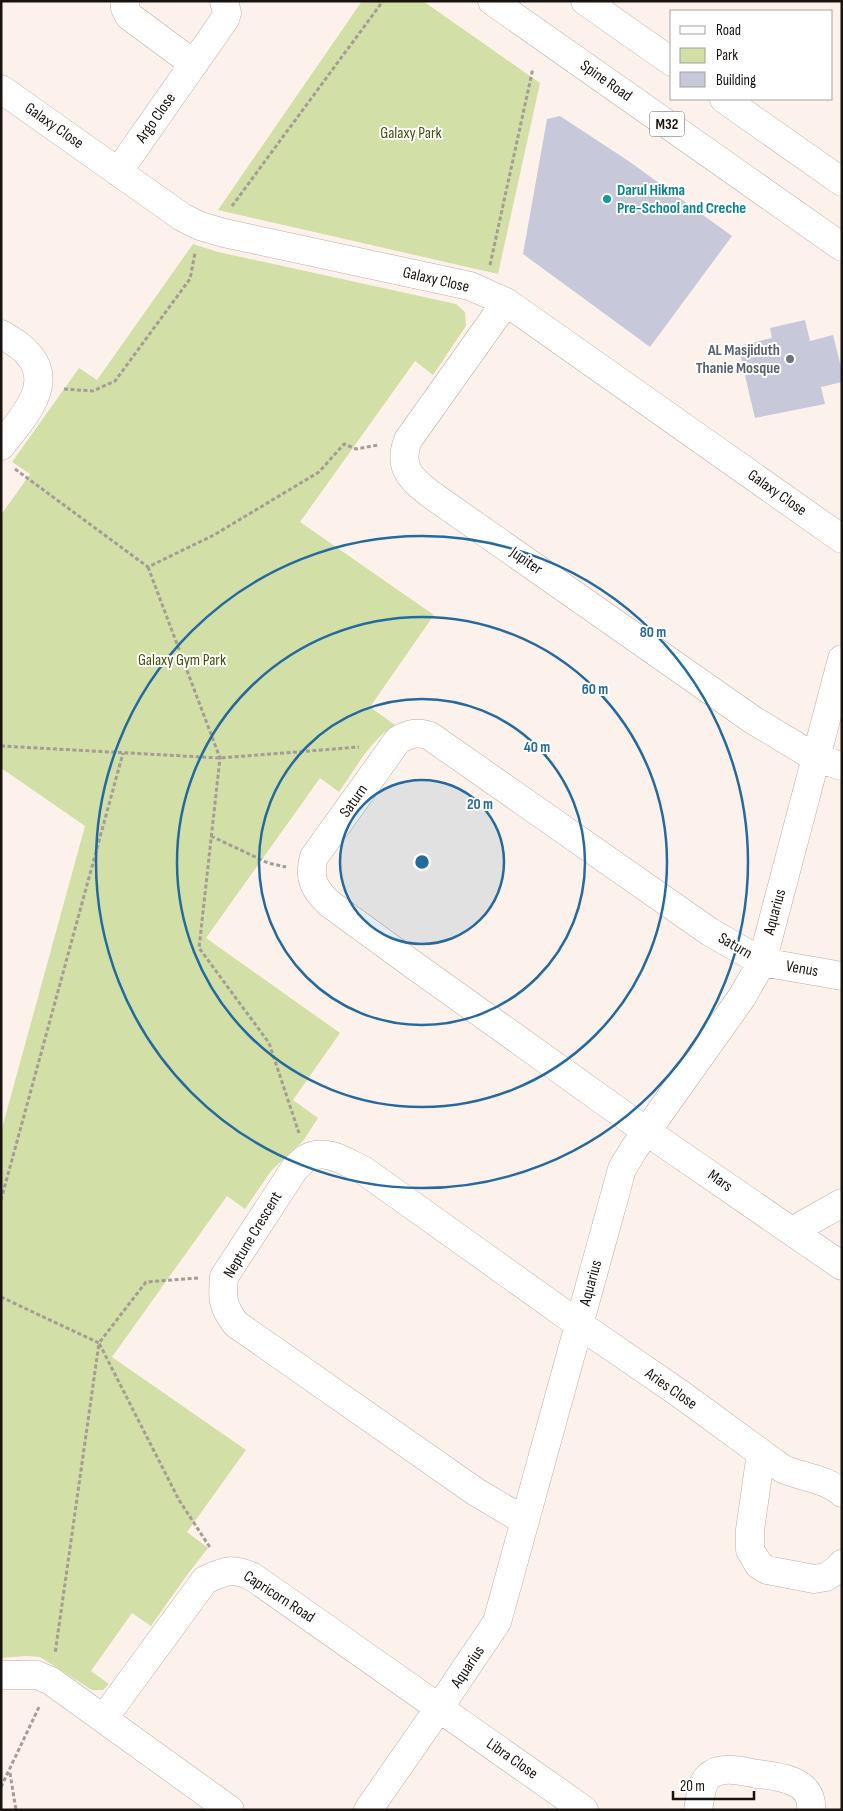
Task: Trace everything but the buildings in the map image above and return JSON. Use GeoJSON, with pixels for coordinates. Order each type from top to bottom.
{"type":"FeatureCollection","features":[{"type":"Feature","properties":{"kind":"street"},"geometry":{"type":"LineString","coordinates":[[125,1],[125,8],[129,16],[194,64]]}},
{"type":"Feature","properties":{"kind":"street","name":"Argo Close"},"geometry":{"type":"LineString","coordinates":[[118,172],[226,19],[227,14],[224,1]]}},
{"type":"Feature","properties":{"kind":"street","name":"Spine Road"},"geometry":{"type":"LineString","coordinates":[[492,1],[842,247]]}},
{"type":"Feature","properties":{"kind":"street"},"geometry":{"type":"LineString","coordinates":[[585,1],[670,61]]}},
{"type":"Feature","properties":{"kind":"street","name":"Galaxy Close"},"geometry":{"type":"LineString","coordinates":[[1,89],[182,217],[210,230],[454,283],[496,297],[842,539]]}},
{"type":"Feature","properties":{"kind":"street"},"geometry":{"type":"LineString","coordinates":[[725,100],[842,182]]}},
{"type":"Feature","properties":{"kind":"street","name":"Jupiter"},"geometry":{"type":"LineString","coordinates":[[496,297],[408,440],[404,450],[406,469],[420,486],[753,720],[816,758]]}},
{"type":"Feature","properties":{"kind":"street"},"geometry":{"type":"LineString","coordinates":[[1,334],[30,356],[38,371],[39,385],[36,397],[4,455]]}},
{"type":"Feature","properties":{"kind":"street","name":"Aquarius"},"geometry":{"type":"LineString","coordinates":[[368,1810],[497,1622],[622,1169],[646,1131],[742,996],[762,962],[842,659]]}},
{"type":"Feature","properties":{"kind":"street","name":"Saturn"},"geometry":{"type":"LineString","coordinates":[[311,874],[314,857],[398,740],[409,734],[422,733],[430,736],[710,932],[762,962]]}},
{"type":"Feature","properties":{"kind":"street"},"geometry":{"type":"LineString","coordinates":[[816,758],[842,766]]}},
{"type":"Feature","properties":{"kind":"street"},"geometry":{"type":"LineString","coordinates":[[311,874],[317,890],[330,904],[646,1131]]}},
{"type":"Feature","properties":{"kind":"street","name":"Venus"},"geometry":{"type":"LineString","coordinates":[[762,962],[842,976]]}},
{"type":"Feature","properties":{"kind":"street","name":"Mars"},"geometry":{"type":"LineString","coordinates":[[646,1131],[842,1266]]}},
{"type":"Feature","properties":{"kind":"street"},"geometry":{"type":"LineString","coordinates":[[307,1158],[319,1154],[334,1156],[363,1170],[580,1326]]}},
{"type":"Feature","properties":{"kind":"street","name":"Neptune Crescent"},"geometry":{"type":"LineString","coordinates":[[307,1158],[295,1168],[224,1276],[222,1298],[226,1312],[236,1324],[476,1492],[526,1521]]}},
{"type":"Feature","properties":{"kind":"street"},"geometry":{"type":"LineString","coordinates":[[792,1231],[842,1202]]}},
{"type":"Feature","properties":{"kind":"street","name":"Aries Close"},"geometry":{"type":"LineString","coordinates":[[580,1326],[679,1393],[783,1469],[796,1475],[834,1486],[842,1492]]}},
{"type":"Feature","properties":{"kind":"street"},"geometry":{"type":"LineString","coordinates":[[760,1453],[750,1530],[750,1550],[759,1565],[767,1570],[814,1579],[826,1577],[842,1564]]}},
{"type":"Feature","properties":{"kind":"street","name":"Capricorn Road"},"geometry":{"type":"LineString","coordinates":[[104,1718],[205,1580],[226,1570],[241,1571],[253,1577],[439,1708]]}},
{"type":"Feature","properties":{"kind":"street"},"geometry":{"type":"LineString","coordinates":[[1,1674],[36,1675],[51,1681],[230,1810]]}},
{"type":"Feature","properties":{"kind":"street","name":"Libra Close"},"geometry":{"type":"LineString","coordinates":[[439,1708],[584,1810]]}},
{"type":"Feature","properties":{"kind":"street"},"geometry":{"type":"LineString","coordinates":[[698,1810],[705,1780],[710,1775],[725,1769],[785,1778],[796,1782],[808,1794],[812,1805],[811,1810]]}},
{"type":"Feature","properties":{"kind":"path"},"geometry":{"type":"LineString","coordinates":[[230,209],[383,1]]}},
{"type":"Feature","properties":{"kind":"path"},"geometry":{"type":"LineString","coordinates":[[496,297],[488,273],[533,68]]}},
{"type":"Feature","properties":{"kind":"path"},"geometry":{"type":"LineString","coordinates":[[58,387],[93,391],[115,381],[190,279],[195,252]]}},
{"type":"Feature","properties":{"kind":"path"},"geometry":{"type":"LineString","coordinates":[[148,567],[214,535],[319,472],[344,444],[356,449],[408,440]]}},
{"type":"Feature","properties":{"kind":"path"},"geometry":{"type":"LineString","coordinates":[[4,455],[148,567],[220,758],[199,948],[269,1043],[307,1158]]}},
{"type":"Feature","properties":{"kind":"path"},"geometry":{"type":"LineString","coordinates":[[1,746],[220,758],[395,744]]}},
{"type":"Feature","properties":{"kind":"path"},"geometry":{"type":"LineString","coordinates":[[1,1200],[123,753]]}},
{"type":"Feature","properties":{"kind":"path"},"geometry":{"type":"LineString","coordinates":[[211,836],[268,862],[311,874]]}},
{"type":"Feature","properties":{"kind":"path"},"geometry":{"type":"LineString","coordinates":[[1,1787],[10,1772],[51,1681],[99,1343],[146,1282],[224,1276]]}},
{"type":"Feature","properties":{"kind":"path"},"geometry":{"type":"LineString","coordinates":[[1,1297],[99,1343],[179,1500],[226,1570]]}},
{"type":"Feature","properties":{"kind":"path"},"geometry":{"type":"LineString","coordinates":[[10,1772],[16,1810]]}},
{"type":"Feature","properties":{"kind":"green space","name":"Galaxy Park"},"geometry":{"type":"Polygon","coordinates":[[[362,1],[423,1],[540,83],[498,274],[218,210],[362,1]]]}},
{"type":"Feature","properties":{"kind":"green space","name":"Galaxy Gym Park"},"geometry":{"type":"Polygon","coordinates":[[[193,244],[218,252],[456,304],[465,312],[466,326],[433,375],[415,361],[300,522],[434,615],[370,707],[395,725],[371,746],[339,792],[320,778],[206,938],[340,1033],[293,1100],[318,1118],[303,1141],[271,1171],[245,1209],[227,1196],[112,1357],[246,1450],[187,1532],[208,1548],[151,1626],[132,1613],[91,1671],[109,1684],[103,1690],[92,1690],[40,1657],[1,1658],[1,1132],[85,826],[1,768],[1,515],[30,474],[12,462],[79,368],[97,380],[193,244]]]}},
{"type":"Feature","properties":{"kind":"place","name":"Darul Hikma Pre-School and Creche"},"geometry":{"type":"Point","coordinates":[607,199]}},
{"type":"Feature","properties":{"kind":"place","name":"AL Masjiduth Thanie Mosque"},"geometry":{"type":"Point","coordinates":[790,359]}}]}
